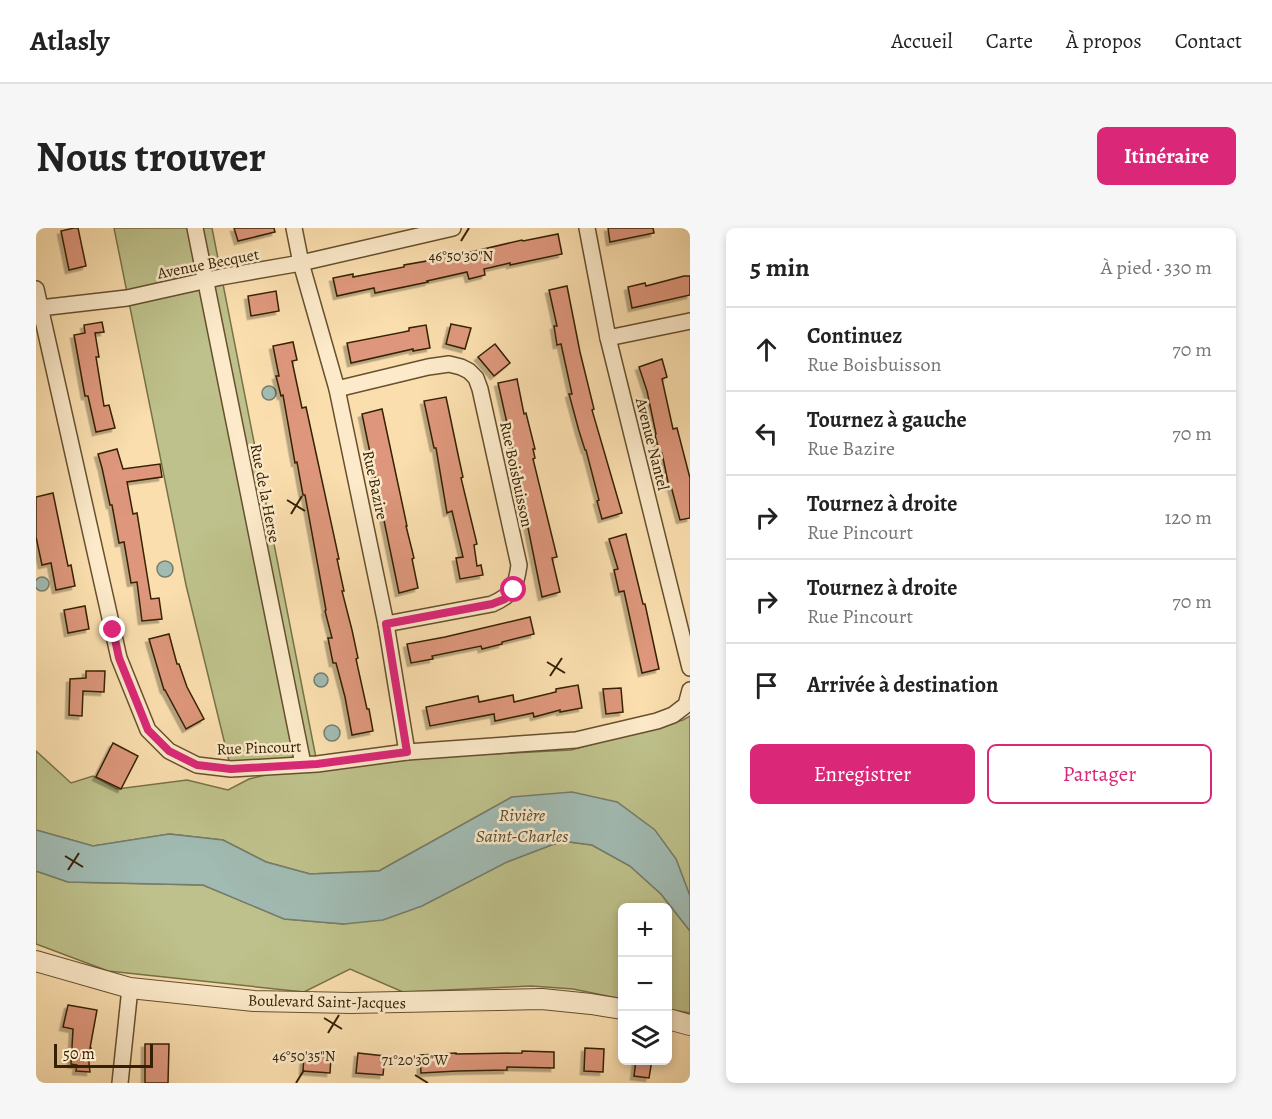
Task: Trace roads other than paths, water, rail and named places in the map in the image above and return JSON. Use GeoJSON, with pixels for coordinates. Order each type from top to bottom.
{"type":"FeatureCollection","features":[{"type":"Feature","properties":{"kind":"street","name":"Rue de la Herse"},"geometry":{"type":"LineString","coordinates":[[195,228],[303,764]]}},
{"type":"Feature","properties":{"kind":"street","name":"Rue Bazire"},"geometry":{"type":"LineString","coordinates":[[294,228],[301,263],[337,389],[386,624],[407,752]]}},
{"type":"Feature","properties":{"kind":"street","name":"Avenue Becquet"},"geometry":{"type":"LineString","coordinates":[[40,308],[127,298],[301,263],[453,228]]}},
{"type":"Feature","properties":{"kind":"street","name":"Avenue Nantel"},"geometry":{"type":"LineString","coordinates":[[587,228],[608,338],[685,623],[690,668]]}},
{"type":"Feature","properties":{"kind":"street","name":"Rue Pincourt"},"geometry":{"type":"LineString","coordinates":[[36,289],[119,658],[148,730],[169,751],[197,765],[231,769],[303,764],[407,752],[576,740],[657,721],[673,715],[688,698]]}},
{"type":"Feature","properties":{"kind":"street"},"geometry":{"type":"LineString","coordinates":[[608,338],[690,321]]}},
{"type":"Feature","properties":{"kind":"street","name":"Rue Boisbuisson"},"geometry":{"type":"LineString","coordinates":[[337,389],[449,364],[469,371],[476,378],[480,389],[519,565],[514,590],[505,599],[492,604],[386,624]]}},
{"type":"Feature","properties":{"kind":"street","name":"Boulevard Saint-Jacques"},"geometry":{"type":"LineString","coordinates":[[36,961],[130,988],[254,1001],[351,1003],[542,999],[618,1008]]}},
{"type":"Feature","properties":{"kind":"street"},"geometry":{"type":"LineString","coordinates":[[120,1083],[130,988]]}},
{"type":"Feature","properties":{"kind":"street"},"geometry":{"type":"LineString","coordinates":[[672,1020],[690,1025]]}},
{"type":"Feature","properties":{"kind":"water"},"geometry":{"type":"Polygon","coordinates":[[[266,386],[272,386],[276,393],[272,400],[266,400],[262,396],[262,390],[266,386]]]}},
{"type":"Feature","properties":{"kind":"water"},"geometry":{"type":"Polygon","coordinates":[[[165,561],[173,569],[165,577],[157,569],[165,561]]]}},
{"type":"Feature","properties":{"kind":"water"},"geometry":{"type":"Polygon","coordinates":[[[42,577],[47,579],[49,584],[47,589],[42,591],[37,589],[35,584],[37,579],[42,577]]]}},
{"type":"Feature","properties":{"kind":"water"},"geometry":{"type":"Polygon","coordinates":[[[318,673],[324,673],[328,680],[324,687],[318,687],[314,683],[314,677],[318,673]]]}},
{"type":"Feature","properties":{"kind":"water"},"geometry":{"type":"Polygon","coordinates":[[[332,725],[340,733],[332,741],[324,733],[332,725]]]}},
{"type":"Feature","properties":{"kind":"water","name":"Rivière Saint-Charles"},"geometry":{"type":"Polygon","coordinates":[[[572,792],[617,802],[655,830],[676,859],[690,896],[690,931],[672,908],[672,903],[668,903],[630,866],[592,845],[562,841],[507,862],[422,906],[383,920],[344,924],[284,919],[203,885],[68,882],[36,871],[36,830],[93,846],[169,834],[223,840],[266,862],[310,874],[379,871],[512,797],[572,792]]]}}]}
